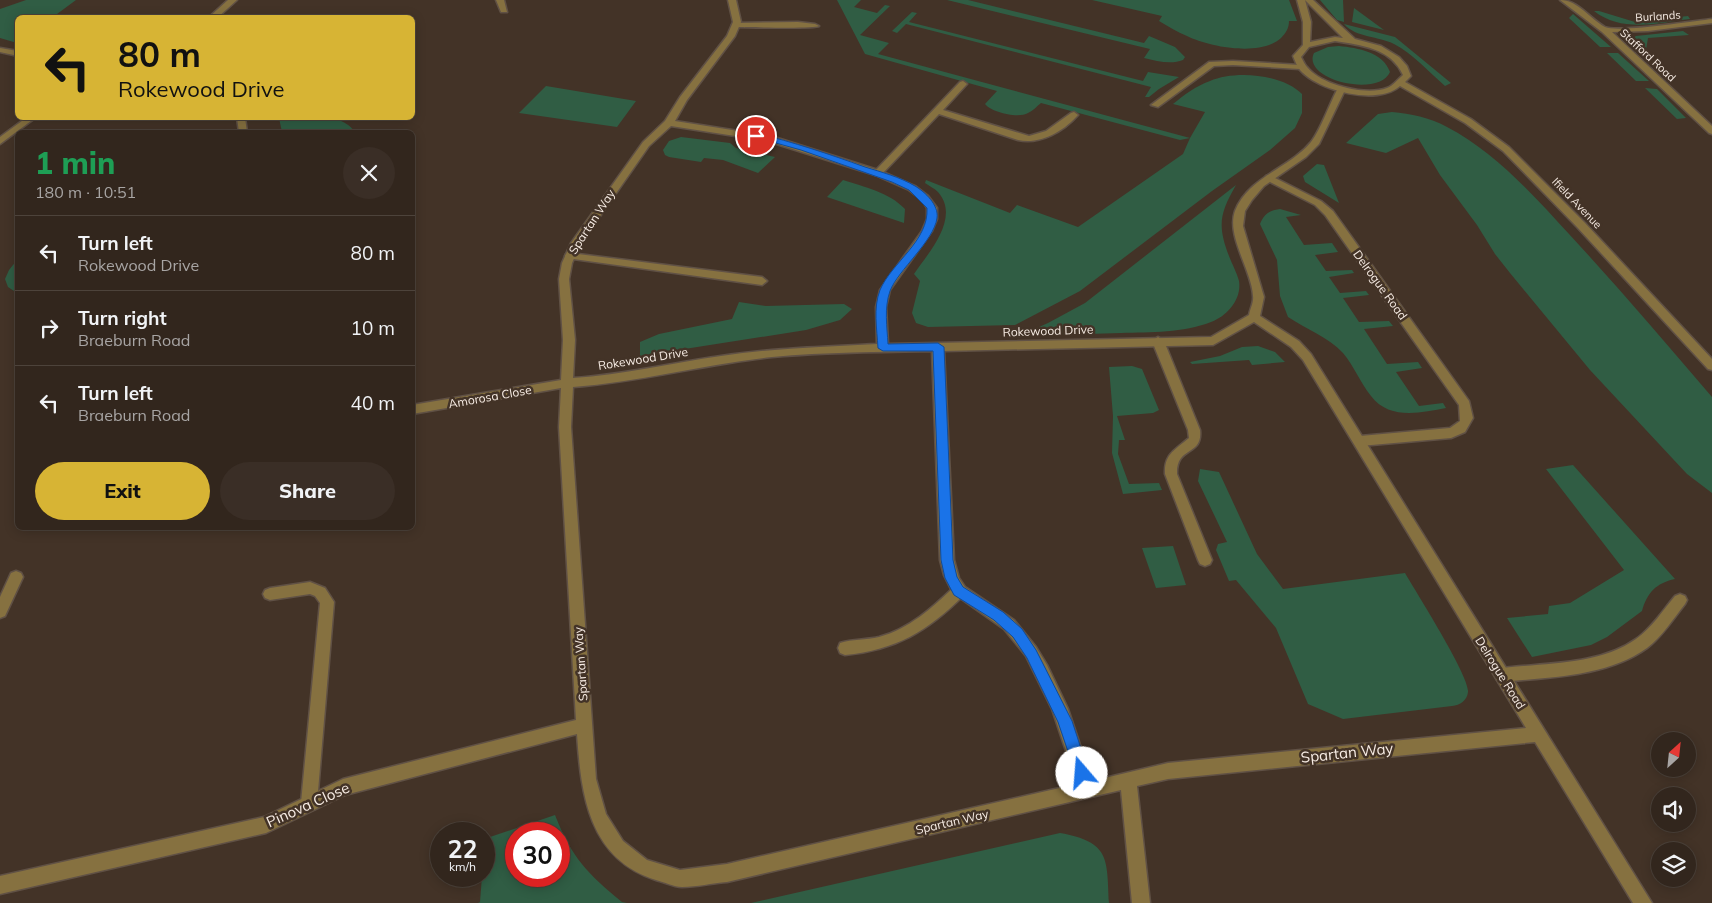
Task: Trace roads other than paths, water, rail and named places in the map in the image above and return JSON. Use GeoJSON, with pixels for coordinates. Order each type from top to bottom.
{"type":"FeatureCollection","features":[{"type":"Feature","properties":{"kind":"street"},"geometry":{"type":"LineString","coordinates":[[216,15],[233,0]]}},
{"type":"Feature","properties":{"kind":"street"},"geometry":{"type":"LineString","coordinates":[[500,0],[504,10]]}},
{"type":"Feature","properties":{"kind":"street"},"geometry":{"type":"LineString","coordinates":[[732,0],[736,25],[798,24],[815,26]]}},
{"type":"Feature","properties":{"kind":"street"},"geometry":{"type":"LineString","coordinates":[[1301,0],[1307,22],[1306,44]]}},
{"type":"Feature","properties":{"kind":"street"},"geometry":{"type":"LineString","coordinates":[[1309,0],[1352,41]]}},
{"type":"Feature","properties":{"kind":"street","name":"Stafford Road"},"geometry":{"type":"LineString","coordinates":[[1564,0],[1605,30],[1712,131]]}},
{"type":"Feature","properties":{"kind":"street","name":"Burlands"},"geometry":{"type":"LineString","coordinates":[[1605,30],[1648,29],[1712,22]]}},
{"type":"Feature","properties":{"kind":"street","name":"Spartan Way"},"geometry":{"type":"LineString","coordinates":[[736,25],[731,36],[683,99],[669,123],[646,144],[575,245],[564,279],[570,340],[565,427],[588,779],[599,818],[617,848],[642,867],[680,879],[727,873],[1168,771],[1538,734]]}},
{"type":"Feature","properties":{"kind":"street"},"geometry":{"type":"LineString","coordinates":[[1335,39],[1352,41],[1377,48],[1397,59],[1407,76],[1402,84],[1393,90],[1360,93],[1341,90],[1324,84],[1310,76],[1300,67],[1296,58],[1299,51],[1306,44],[1335,39]]}},
{"type":"Feature","properties":{"kind":"street"},"geometry":{"type":"LineString","coordinates":[[0,50],[15,53]]}},
{"type":"Feature","properties":{"kind":"street"},"geometry":{"type":"LineString","coordinates":[[1155,105],[1212,64],[1233,63],[1300,67]]}},
{"type":"Feature","properties":{"kind":"street"},"geometry":{"type":"LineString","coordinates":[[878,173],[964,84]]}},
{"type":"Feature","properties":{"kind":"street","name":"Ifield Avenue"},"geometry":{"type":"LineString","coordinates":[[1402,84],[1468,121],[1506,149],[1581,224],[1712,366]]}},
{"type":"Feature","properties":{"kind":"street"},"geometry":{"type":"LineString","coordinates":[[1254,318],[1258,297],[1238,226],[1240,211],[1248,198],[1269,178],[1303,155],[1316,142],[1341,90]]}},
{"type":"Feature","properties":{"kind":"street"},"geometry":{"type":"LineString","coordinates":[[938,112],[1031,140],[1040,138],[1074,115]]}},
{"type":"Feature","properties":{"kind":"street"},"geometry":{"type":"LineString","coordinates":[[0,141],[28,120]]}},
{"type":"Feature","properties":{"kind":"street"},"geometry":{"type":"LineString","coordinates":[[669,123],[768,138],[878,173],[912,188],[925,198],[932,208],[932,219],[927,231],[885,290],[881,307],[883,348]]}},
{"type":"Feature","properties":{"kind":"street","name":"Delrogue Road"},"geometry":{"type":"LineString","coordinates":[[1269,178],[1318,203],[1329,213],[1466,404],[1467,422],[1462,429],[1451,433],[1360,441]]}},
{"type":"Feature","properties":{"kind":"street"},"geometry":{"type":"LineString","coordinates":[[570,256],[762,281]]}},
{"type":"Feature","properties":{"kind":"street","name":"Delrogue Road"},"geometry":{"type":"LineString","coordinates":[[1254,318],[1295,344],[1307,357],[1643,903]]}},
{"type":"Feature","properties":{"kind":"street","name":"Rokewood Drive"},"geometry":{"type":"LineString","coordinates":[[567,383],[609,380],[720,360],[774,353],[883,348],[1213,341],[1254,318]]}},
{"type":"Feature","properties":{"kind":"street"},"geometry":{"type":"LineString","coordinates":[[1158,341],[1194,430],[1195,440],[1188,447],[1173,455],[1170,463],[1171,474],[1205,560]]}},
{"type":"Feature","properties":{"kind":"street"},"geometry":{"type":"LineString","coordinates":[[938,347],[947,560],[951,578],[959,591],[998,616],[1018,633],[1032,654],[1065,721],[1087,791]]}},
{"type":"Feature","properties":{"kind":"street","name":"Amorosa Close"},"geometry":{"type":"LineString","coordinates":[[415,409],[567,383]]}},
{"type":"Feature","properties":{"kind":"street"},"geometry":{"type":"LineString","coordinates":[[0,612],[16,577]]}},
{"type":"Feature","properties":{"kind":"street"},"geometry":{"type":"LineString","coordinates":[[270,594],[310,588],[320,592],[327,602],[310,803]]}},
{"type":"Feature","properties":{"kind":"street"},"geometry":{"type":"LineString","coordinates":[[844,648],[866,647],[891,640],[916,628],[937,613],[959,591]]}},
{"type":"Feature","properties":{"kind":"street"},"geometry":{"type":"LineString","coordinates":[[1502,676],[1579,665],[1616,656],[1641,644],[1680,600]]}},
{"type":"Feature","properties":{"kind":"street","name":"Pinova Close"},"geometry":{"type":"LineString","coordinates":[[0,885],[266,825],[343,787],[585,725]]}},
{"type":"Feature","properties":{"kind":"street"},"geometry":{"type":"LineString","coordinates":[[1128,780],[1141,903]]}}]}
